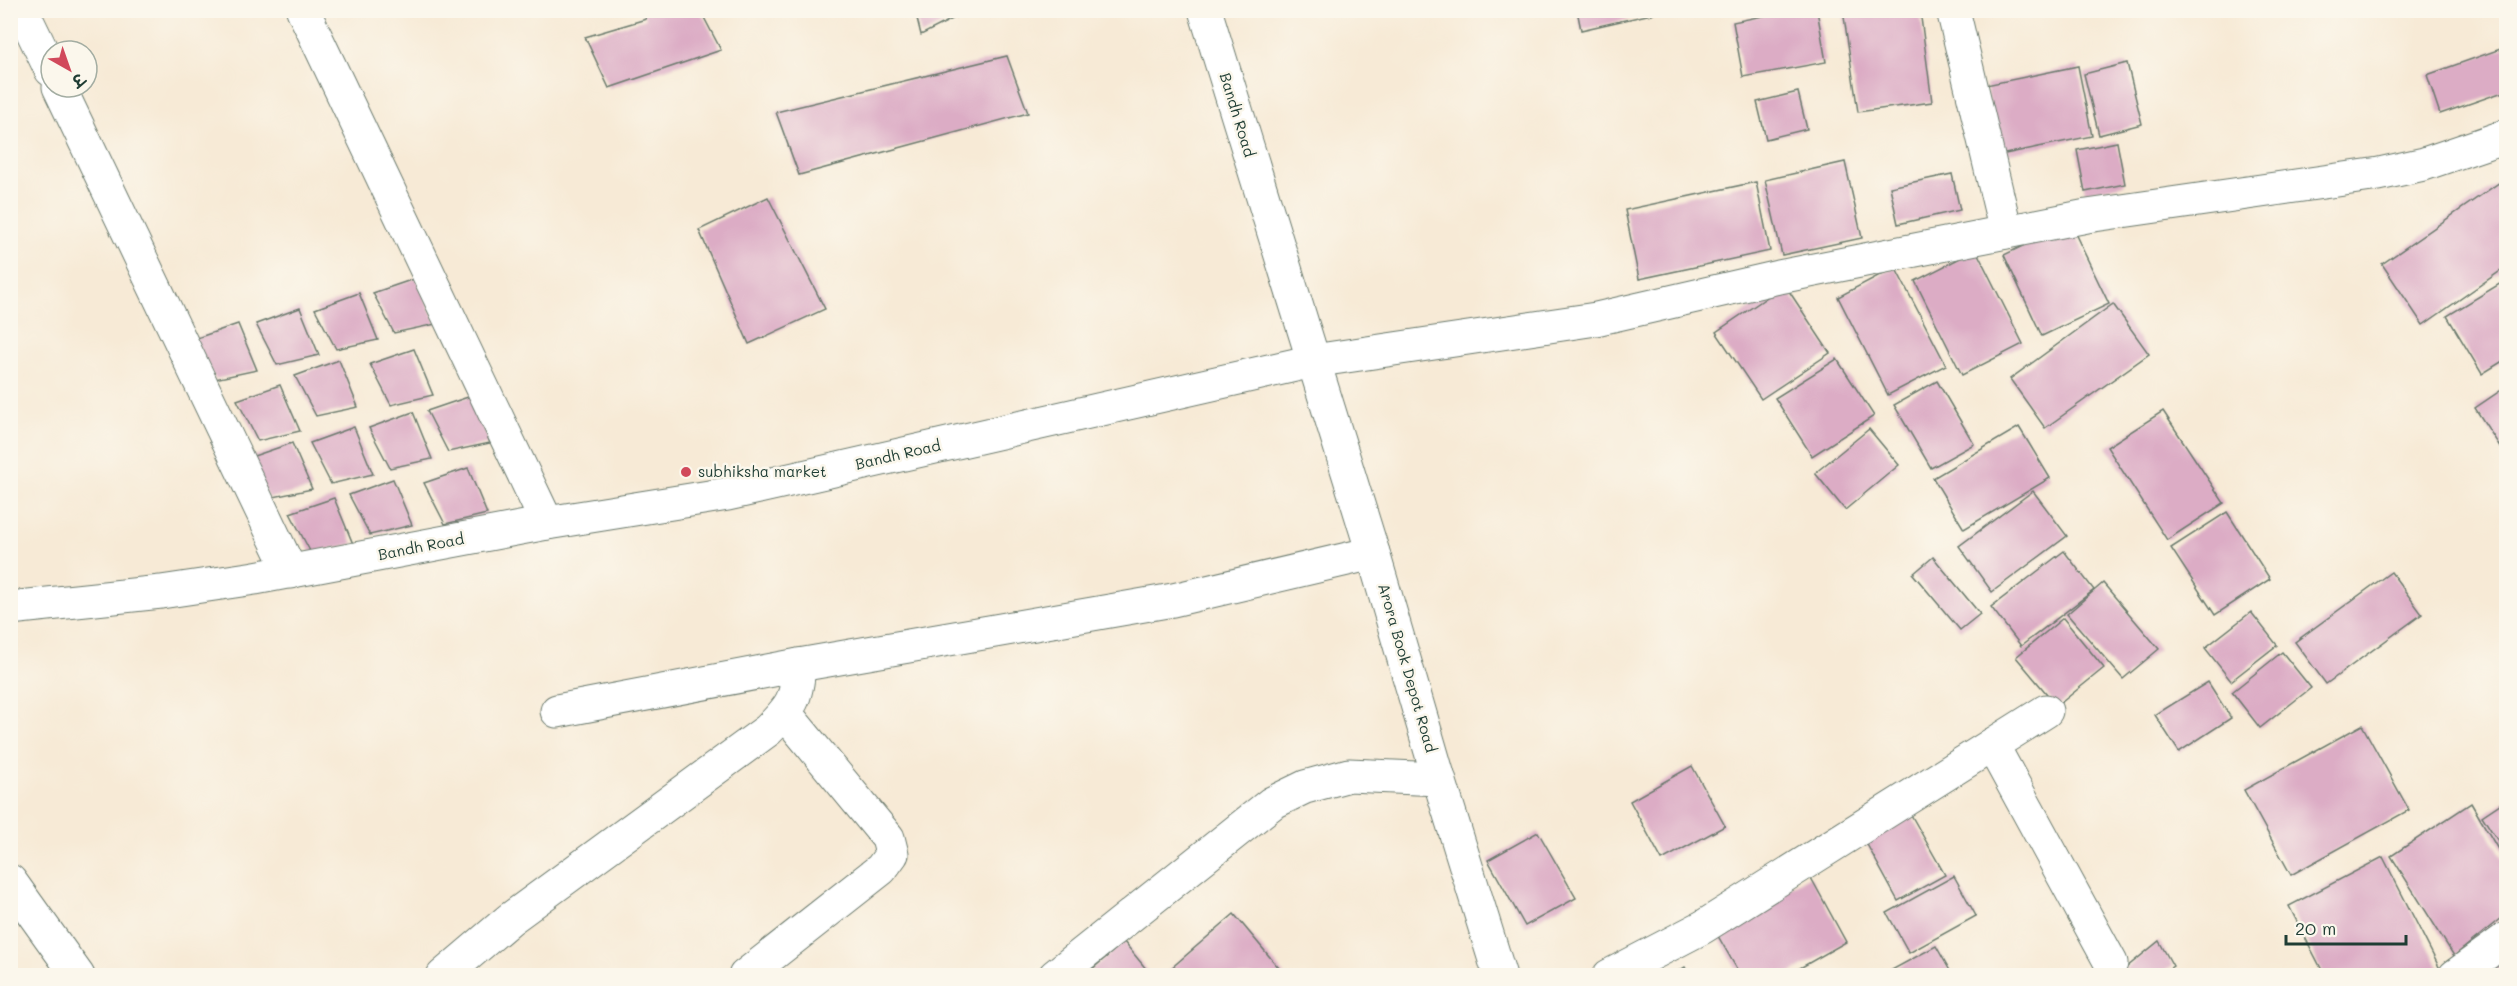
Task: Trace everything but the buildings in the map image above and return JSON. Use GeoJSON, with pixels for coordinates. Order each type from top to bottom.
{"type":"FeatureCollection","features":[{"type":"Feature","properties":{"kind":"street"},"geometry":{"type":"LineString","coordinates":[[22,10],[39,45]]}},
{"type":"Feature","properties":{"kind":"street"},"geometry":{"type":"LineString","coordinates":[[303,10],[547,523]]}},
{"type":"Feature","properties":{"kind":"street","name":"Bandh Road"},"geometry":{"type":"LineString","coordinates":[[10,608],[161,592],[291,572],[547,523],[728,494],[1313,361],[1205,10]]}},
{"type":"Feature","properties":{"kind":"street"},"geometry":{"type":"LineString","coordinates":[[1953,10],[2006,232]]}},
{"type":"Feature","properties":{"kind":"street"},"geometry":{"type":"LineString","coordinates":[[65,99],[291,572]]}},
{"type":"Feature","properties":{"kind":"street"},"geometry":{"type":"LineString","coordinates":[[1313,361],[1596,319],[1779,277],[2087,216],[2379,174],[2424,164],[2506,136]]}},
{"type":"Feature","properties":{"kind":"street","name":"Arora Book Depot Road"},"geometry":{"type":"LineString","coordinates":[[1313,361],[1500,975]]}},
{"type":"Feature","properties":{"kind":"street"},"geometry":{"type":"LineString","coordinates":[[557,711],[799,665],[1173,600],[1373,553]]}},
{"type":"Feature","properties":{"kind":"street"},"geometry":{"type":"LineString","coordinates":[[443,975],[510,919],[768,730],[785,713],[798,688],[799,665]]}},
{"type":"Feature","properties":{"kind":"street"},"geometry":{"type":"LineString","coordinates":[[1609,975],[1703,927],[2046,711]]}},
{"type":"Feature","properties":{"kind":"street"},"geometry":{"type":"LineString","coordinates":[[744,975],[881,870],[892,854],[888,838],[785,713]]}},
{"type":"Feature","properties":{"kind":"street"},"geometry":{"type":"LineString","coordinates":[[1992,745],[2111,963]]}},
{"type":"Feature","properties":{"kind":"street"},"geometry":{"type":"LineString","coordinates":[[1055,975],[1272,803],[1305,787],[1348,775],[1439,779]]}},
{"type":"Feature","properties":{"kind":"street"},"geometry":{"type":"LineString","coordinates":[[10,880],[78,975]]}},
{"type":"Feature","properties":{"kind":"street"},"geometry":{"type":"LineString","coordinates":[[2455,975],[2506,939]]}},
{"type":"Feature","properties":{"kind":"place","name":"subhiksha market"},"geometry":{"type":"Point","coordinates":[686,472]}}]}
